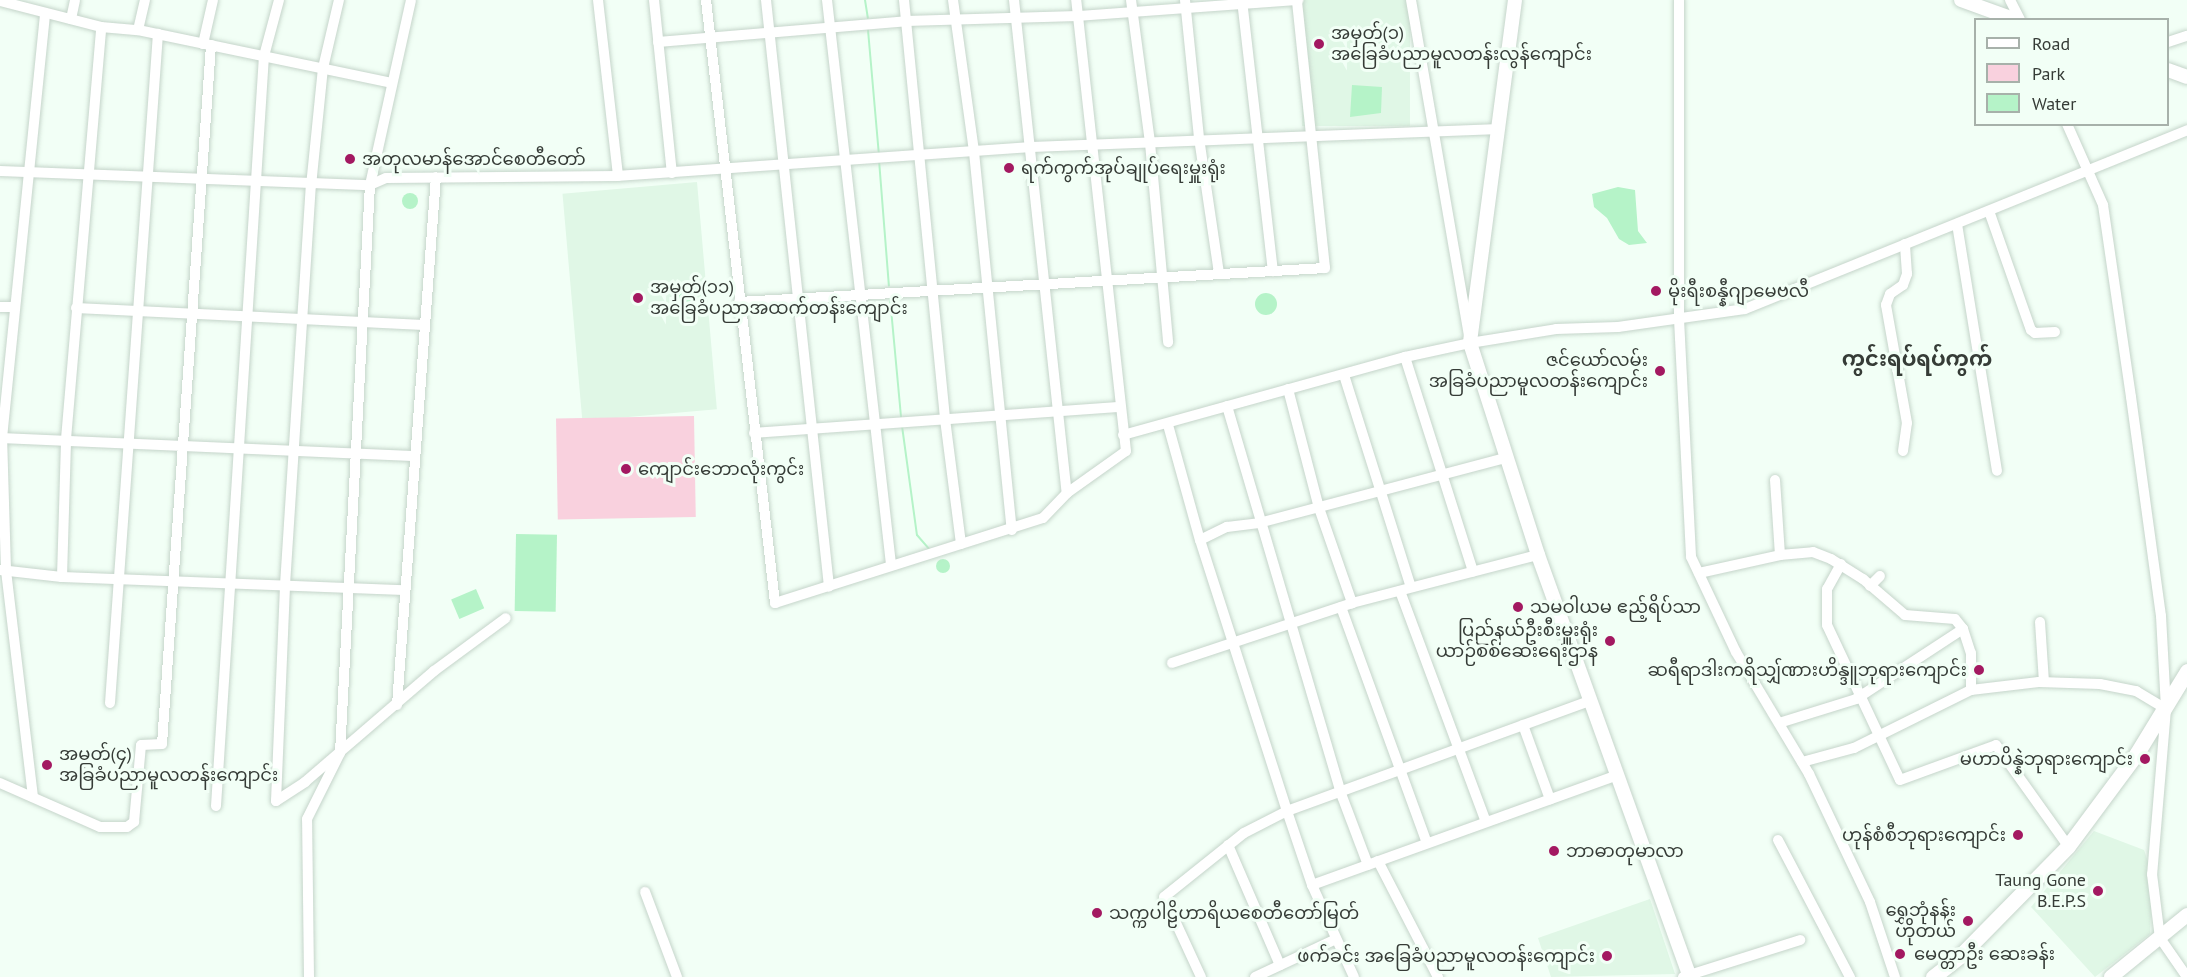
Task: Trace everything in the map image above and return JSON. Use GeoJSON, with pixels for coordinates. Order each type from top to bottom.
{"type":"FeatureCollection","features":[{"type":"Feature","properties":{"kind":"main road"},"geometry":{"type":"LineString","coordinates":[[1515,0],[1495,129],[1470,343],[1538,555],[1687,976]]}},
{"type":"Feature","properties":{"kind":"main road"},"geometry":{"type":"LineString","coordinates":[[1961,0],[2012,18]]}},
{"type":"Feature","properties":{"kind":"main road"},"geometry":{"type":"LineString","coordinates":[[2169,70],[2187,77]]}},
{"type":"Feature","properties":{"kind":"main road"},"geometry":{"type":"LineString","coordinates":[[1933,977],[1993,924],[2068,846],[2166,709],[2187,671]]}},
{"type":"Feature","properties":{"kind":"main road"},"geometry":{"type":"LineString","coordinates":[[2111,977],[2187,915]]}},
{"type":"Feature","properties":{"kind":"street"},"geometry":{"type":"LineString","coordinates":[[71,19],[75,0]]}},
{"type":"Feature","properties":{"kind":"street"},"geometry":{"type":"LineString","coordinates":[[138,30],[145,0]]}},
{"type":"Feature","properties":{"kind":"street"},"geometry":{"type":"LineString","coordinates":[[0,783],[99,826],[127,827],[134,822],[141,745],[162,744],[194,315],[207,44],[213,0]]}},
{"type":"Feature","properties":{"kind":"street"},"geometry":{"type":"LineString","coordinates":[[216,806],[264,56],[279,0]]}},
{"type":"Feature","properties":{"kind":"street"},"geometry":{"type":"LineString","coordinates":[[339,0],[323,68],[311,186],[305,319],[285,585],[276,801],[340,753],[435,671],[506,618]]}},
{"type":"Feature","properties":{"kind":"street"},"geometry":{"type":"LineString","coordinates":[[309,977],[307,819],[340,753],[354,453],[370,185],[411,0]]}},
{"type":"Feature","properties":{"kind":"street"},"geometry":{"type":"LineString","coordinates":[[598,0],[618,176]]}},
{"type":"Feature","properties":{"kind":"street"},"geometry":{"type":"LineString","coordinates":[[654,0],[672,173]]}},
{"type":"Feature","properties":{"kind":"street"},"geometry":{"type":"LineString","coordinates":[[706,0],[723,170],[773,601],[829,587],[891,564],[1012,530],[1044,518],[1067,493],[1126,451],[1090,147],[1076,0]]}},
{"type":"Feature","properties":{"kind":"street"},"geometry":{"type":"LineString","coordinates":[[766,0],[829,587]]}},
{"type":"Feature","properties":{"kind":"street"},"geometry":{"type":"LineString","coordinates":[[826,0],[891,564]]}},
{"type":"Feature","properties":{"kind":"street"},"geometry":{"type":"LineString","coordinates":[[904,0],[945,419],[961,544]]}},
{"type":"Feature","properties":{"kind":"street"},"geometry":{"type":"LineString","coordinates":[[953,0],[974,152],[985,287],[1012,530]]}},
{"type":"Feature","properties":{"kind":"street"},"geometry":{"type":"LineString","coordinates":[[1014,0],[1060,410],[1067,493]]}},
{"type":"Feature","properties":{"kind":"street"},"geometry":{"type":"LineString","coordinates":[[1131,0],[1150,143],[1168,342]]}},
{"type":"Feature","properties":{"kind":"street"},"geometry":{"type":"LineString","coordinates":[[658,42],[770,35],[829,27],[906,21],[1015,16],[1078,16],[1132,13],[1185,4],[1297,0],[1325,267],[739,302]]}},
{"type":"Feature","properties":{"kind":"street"},"geometry":{"type":"LineString","coordinates":[[1412,0],[1470,343]]}},
{"type":"Feature","properties":{"kind":"street"},"geometry":{"type":"LineString","coordinates":[[1679,0],[1679,319],[1691,557],[1736,651],[1802,762],[1870,902],[1895,977]]}},
{"type":"Feature","properties":{"kind":"street"},"geometry":{"type":"LineString","coordinates":[[2010,0],[2017,18]]}},
{"type":"Feature","properties":{"kind":"street"},"geometry":{"type":"LineString","coordinates":[[7,2],[45,14],[101,27],[138,30],[392,82]]}},
{"type":"Feature","properties":{"kind":"street"},"geometry":{"type":"LineString","coordinates":[[1243,3],[1256,136],[1273,271]]}},
{"type":"Feature","properties":{"kind":"street"},"geometry":{"type":"LineString","coordinates":[[1185,4],[1199,138],[1219,274]]}},
{"type":"Feature","properties":{"kind":"street"},"geometry":{"type":"LineString","coordinates":[[33,796],[3,570],[1,438],[45,14]]}},
{"type":"Feature","properties":{"kind":"street"},"geometry":{"type":"LineString","coordinates":[[62,577],[66,439],[101,27]]}},
{"type":"Feature","properties":{"kind":"street"},"geometry":{"type":"LineString","coordinates":[[110,703],[158,34]]}},
{"type":"Feature","properties":{"kind":"street"},"geometry":{"type":"LineString","coordinates":[[2169,42],[2187,36]]}},
{"type":"Feature","properties":{"kind":"street"},"geometry":{"type":"LineString","coordinates":[[2068,126],[2103,205],[2161,616],[2166,709],[2152,874],[2160,938],[2187,977]]}},
{"type":"Feature","properties":{"kind":"street"},"geometry":{"type":"LineString","coordinates":[[0,171],[88,172],[311,186],[370,185],[386,178],[618,176],[723,170],[879,156],[921,157],[1030,147],[1090,147],[1199,138],[1495,129]]}},
{"type":"Feature","properties":{"kind":"street"},"geometry":{"type":"LineString","coordinates":[[1124,435],[1168,425],[1227,406],[1405,357],[1470,343],[1556,329],[1679,319],[1745,309],[2187,130]]}},
{"type":"Feature","properties":{"kind":"street"},"geometry":{"type":"LineString","coordinates":[[397,705],[413,456],[436,177]]}},
{"type":"Feature","properties":{"kind":"street"},"geometry":{"type":"LineString","coordinates":[[1989,211],[2031,330],[2035,333],[2055,332]]}},
{"type":"Feature","properties":{"kind":"street"},"geometry":{"type":"LineString","coordinates":[[1957,224],[1997,471]]}},
{"type":"Feature","properties":{"kind":"street"},"geometry":{"type":"LineString","coordinates":[[1903,451],[1907,423],[1886,305],[1890,294],[1903,285],[1907,274],[1905,244]]}},
{"type":"Feature","properties":{"kind":"street"},"geometry":{"type":"LineString","coordinates":[[0,307],[15,307]]}},
{"type":"Feature","properties":{"kind":"street"},"geometry":{"type":"LineString","coordinates":[[76,308],[424,325]]}},
{"type":"Feature","properties":{"kind":"street"},"geometry":{"type":"LineString","coordinates":[[1405,357],[1473,572]]}},
{"type":"Feature","properties":{"kind":"street"},"geometry":{"type":"LineString","coordinates":[[1344,375],[1381,491],[1406,589],[1458,748],[1486,822]]}},
{"type":"Feature","properties":{"kind":"street"},"geometry":{"type":"LineString","coordinates":[[1288,389],[1318,508],[1346,605],[1399,768],[1427,843]]}},
{"type":"Feature","properties":{"kind":"street"},"geometry":{"type":"LineString","coordinates":[[1227,406],[1259,523],[1340,791],[1373,863],[1438,977]]}},
{"type":"Feature","properties":{"kind":"street"},"geometry":{"type":"LineString","coordinates":[[754,433],[1060,410],[1120,412],[1138,432]]}},
{"type":"Feature","properties":{"kind":"street"},"geometry":{"type":"LineString","coordinates":[[1168,425],[1231,641],[1287,811],[1312,885],[1354,977]]}},
{"type":"Feature","properties":{"kind":"street"},"geometry":{"type":"LineString","coordinates":[[1,438],[184,444],[413,456]]}},
{"type":"Feature","properties":{"kind":"street"},"geometry":{"type":"LineString","coordinates":[[1200,540],[1227,527],[1259,523],[1505,458]]}},
{"type":"Feature","properties":{"kind":"street"},"geometry":{"type":"LineString","coordinates":[[1775,480],[1780,555]]}},
{"type":"Feature","properties":{"kind":"street"},"geometry":{"type":"LineString","coordinates":[[1699,573],[1780,555],[1813,552],[1841,564],[1905,615],[1951,617],[1963,629],[1971,653],[1971,690]]}},
{"type":"Feature","properties":{"kind":"street"},"geometry":{"type":"LineString","coordinates":[[1172,663],[1231,641],[1346,605],[1538,555]]}},
{"type":"Feature","properties":{"kind":"street"},"geometry":{"type":"LineString","coordinates":[[1841,564],[1827,589],[1827,625],[1882,734],[1901,780],[2000,747],[2068,846]]}},
{"type":"Feature","properties":{"kind":"street"},"geometry":{"type":"LineString","coordinates":[[3,570],[62,577],[175,579],[404,590]]}},
{"type":"Feature","properties":{"kind":"street"},"geometry":{"type":"LineString","coordinates":[[1870,586],[1880,576]]}},
{"type":"Feature","properties":{"kind":"street"},"geometry":{"type":"LineString","coordinates":[[2040,622],[2044,682]]}},
{"type":"Feature","properties":{"kind":"street"},"geometry":{"type":"LineString","coordinates":[[1779,723],[1862,695],[1963,629]]}},
{"type":"Feature","properties":{"kind":"street"},"geometry":{"type":"LineString","coordinates":[[1802,762],[1854,748],[1971,690],[2044,682],[2100,684],[2136,691],[2166,709]]}},
{"type":"Feature","properties":{"kind":"street"},"geometry":{"type":"LineString","coordinates":[[1201,977],[1164,897],[1228,845],[1287,811],[1399,768],[1589,701]]}},
{"type":"Feature","properties":{"kind":"street"},"geometry":{"type":"LineString","coordinates":[[1523,725],[1550,799]]}},
{"type":"Feature","properties":{"kind":"street"},"geometry":{"type":"LineString","coordinates":[[1312,885],[1615,776]]}},
{"type":"Feature","properties":{"kind":"street"},"geometry":{"type":"LineString","coordinates":[[1778,840],[1850,977]]}},
{"type":"Feature","properties":{"kind":"street"},"geometry":{"type":"LineString","coordinates":[[1228,845],[1280,965]]}},
{"type":"Feature","properties":{"kind":"street"},"geometry":{"type":"LineString","coordinates":[[645,892],[677,977]]}},
{"type":"Feature","properties":{"kind":"street"},"geometry":{"type":"LineString","coordinates":[[1255,977],[1336,939]]}},
{"type":"Feature","properties":{"kind":"street"},"geometry":{"type":"LineString","coordinates":[[1687,976],[1800,940]]}},
{"type":"Feature","properties":{"kind":"shaded area"},"geometry":{"type":"Polygon","coordinates":[[[1302,0],[1410,0],[1410,126],[1302,126],[1302,0]]]}},
{"type":"Feature","properties":{"kind":"shaded area","name":"အမှတ်(၁၁) အခြေခံပညာအထက်တန်းကျောင်း"},"geometry":{"type":"Polygon","coordinates":[[[697,182],[717,409],[582,421],[563,194],[697,182]]]}},
{"type":"Feature","properties":{"kind":"shaded area","name":"Taung Gone B.E.P.S"},"geometry":{"type":"Polygon","coordinates":[[[2094,831],[2144,850],[2152,874],[2150,934],[2095,977],[2031,907],[2094,831]]]}},
{"type":"Feature","properties":{"kind":"shaded area","name":"ဖက်ခင်း အခြေခံပညာမူလတန်းကျောင်း"},"geometry":{"type":"Polygon","coordinates":[[[1650,899],[1675,974],[1551,977],[1538,938],[1650,899]]]}},
{"type":"Feature","properties":{"kind":"green space","name":"ကျောင်းဘောလုံးကွင်း"},"geometry":{"type":"Polygon","coordinates":[[[694,416],[696,517],[558,519],[556,418],[694,416]]]}},
{"type":"Feature","properties":{"kind":"water"},"geometry":{"type":"Polygon","coordinates":[[[1352,85],[1382,87],[1381,113],[1350,117],[1352,85]]]}},
{"type":"Feature","properties":{"kind":"water"},"geometry":{"type":"Polygon","coordinates":[[[1618,187],[1635,190],[1638,231],[1647,243],[1629,245],[1619,239],[1607,218],[1594,207],[1592,194],[1618,187]]]}},
{"type":"Feature","properties":{"kind":"water"},"geometry":{"type":"Polygon","coordinates":[[[407,193],[413,193],[418,201],[416,207],[407,209],[402,204],[402,198],[407,193]]]}},
{"type":"Feature","properties":{"kind":"water"},"geometry":{"type":"Polygon","coordinates":[[[682,288],[689,291],[692,298],[689,305],[682,308],[675,305],[672,298],[675,291],[682,288]]]}},
{"type":"Feature","properties":{"kind":"water"},"geometry":{"type":"Polygon","coordinates":[[[1266,293],[1276,300],[1277,304],[1270,314],[1266,315],[1256,308],[1255,304],[1262,294],[1266,293]]]}},
{"type":"Feature","properties":{"kind":"water"},"geometry":{"type":"Polygon","coordinates":[[[516,534],[557,535],[556,612],[515,611],[516,534]]]}},
{"type":"Feature","properties":{"kind":"water"},"geometry":{"type":"Polygon","coordinates":[[[943,559],[948,561],[950,566],[948,571],[943,573],[938,571],[936,566],[938,561],[943,559]]]}},
{"type":"Feature","properties":{"kind":"water"},"geometry":{"type":"Polygon","coordinates":[[[476,589],[484,608],[459,619],[451,600],[476,589]]]}},
{"type":"Feature","properties":{"kind":"waterway"},"geometry":{"type":"LineString","coordinates":[[865,0],[868,18]]}},
{"type":"Feature","properties":{"kind":"waterway"},"geometry":{"type":"LineString","coordinates":[[868,30],[879,155]]}},
{"type":"Feature","properties":{"kind":"waterway"},"geometry":{"type":"LineString","coordinates":[[879,160],[889,286]]}},
{"type":"Feature","properties":{"kind":"waterway"},"geometry":{"type":"LineString","coordinates":[[890,298],[901,416]]}},
{"type":"Feature","properties":{"kind":"waterway"},"geometry":{"type":"LineString","coordinates":[[902,426],[917,535],[930,550]]}},
{"type":"Feature","properties":{"kind":"place","name":"အမှတ်(၁) အခြေခံပညာမူလတန်းလွန်ကျောင်း"},"geometry":{"type":"Point","coordinates":[1319,44]}},
{"type":"Feature","properties":{"kind":"place","name":"အတုလမာန်အောင်စေတီတော်"},"geometry":{"type":"Point","coordinates":[350,159]}},
{"type":"Feature","properties":{"kind":"place","name":"ရက်ကွက်အုပ်ချုပ်ရေးမှူးရုံး"},"geometry":{"type":"Point","coordinates":[1009,168]}},
{"type":"Feature","properties":{"kind":"place","name":"မိုးရီးစန္နီဂျာမေဗလီ"},"geometry":{"type":"Point","coordinates":[1656,291]}},
{"type":"Feature","properties":{"kind":"place","name":"အမှတ်(၁၁) အခြေခံပညာအထက်တန်းကျောင်း"},"geometry":{"type":"Point","coordinates":[638,298]}},
{"type":"Feature","properties":{"kind":"place","name":"ဇင်ယော်လမ်း အခြခံပညာမူလတန်းကျောင်း"},"geometry":{"type":"Point","coordinates":[1660,371]}},
{"type":"Feature","properties":{"kind":"place","name":"ကျောင်းဘောလုံးကွင်း"},"geometry":{"type":"Point","coordinates":[626,469]}},
{"type":"Feature","properties":{"kind":"place","name":"သမဝါယမ ဧည့်ရိပ်သာ"},"geometry":{"type":"Point","coordinates":[1518,607]}},
{"type":"Feature","properties":{"kind":"place","name":"ပြည်နယ်ဦးစီးမှူးရုံး ယာဉ်စစ်ဆေးရေးဌာန"},"geometry":{"type":"Point","coordinates":[1610,641]}},
{"type":"Feature","properties":{"kind":"place","name":"ဆရီရာဒါးကရိသျှ်ဏားဟိန္ဒူဘုရားကျောင်း"},"geometry":{"type":"Point","coordinates":[1979,670]}},
{"type":"Feature","properties":{"kind":"place","name":"မဟာပိန္နဲဘုရားကျောင်း"},"geometry":{"type":"Point","coordinates":[2145,759]}},
{"type":"Feature","properties":{"kind":"place","name":"အမှတ်(၄) အခြခံပညာမူလတန်းကျောင်း"},"geometry":{"type":"Point","coordinates":[47,765]}},
{"type":"Feature","properties":{"kind":"place","name":"ဟုန်စံစီဘုရားကျောင်း"},"geometry":{"type":"Point","coordinates":[2018,835]}},
{"type":"Feature","properties":{"kind":"place","name":"ဘာဓာတုမာလာ"},"geometry":{"type":"Point","coordinates":[1554,851]}},
{"type":"Feature","properties":{"kind":"place","name":"Taung Gone B.E.P.S"},"geometry":{"type":"Point","coordinates":[2098,891]}},
{"type":"Feature","properties":{"kind":"place","name":"သက္ကပါဠိဟာရိယစေတီတော်မြတ်"},"geometry":{"type":"Point","coordinates":[1097,913]}},
{"type":"Feature","properties":{"kind":"place","name":"ရွှေဘုံနန်း ဟိုတယ်"},"geometry":{"type":"Point","coordinates":[1968,921]}},
{"type":"Feature","properties":{"kind":"place","name":"မေတ္တာဦး ဆေးခန်း"},"geometry":{"type":"Point","coordinates":[1900,954]}},
{"type":"Feature","properties":{"kind":"place","name":"ဖက်ခင်း အခြေခံပညာမူလတန်းကျောင်း"},"geometry":{"type":"Point","coordinates":[1607,956]}},
{"type":"Feature","properties":{"kind":"district","name":"ကွင်းရပ်ရပ်ကွက်"},"geometry":{"type":"Point","coordinates":[1917,359]}}]}
